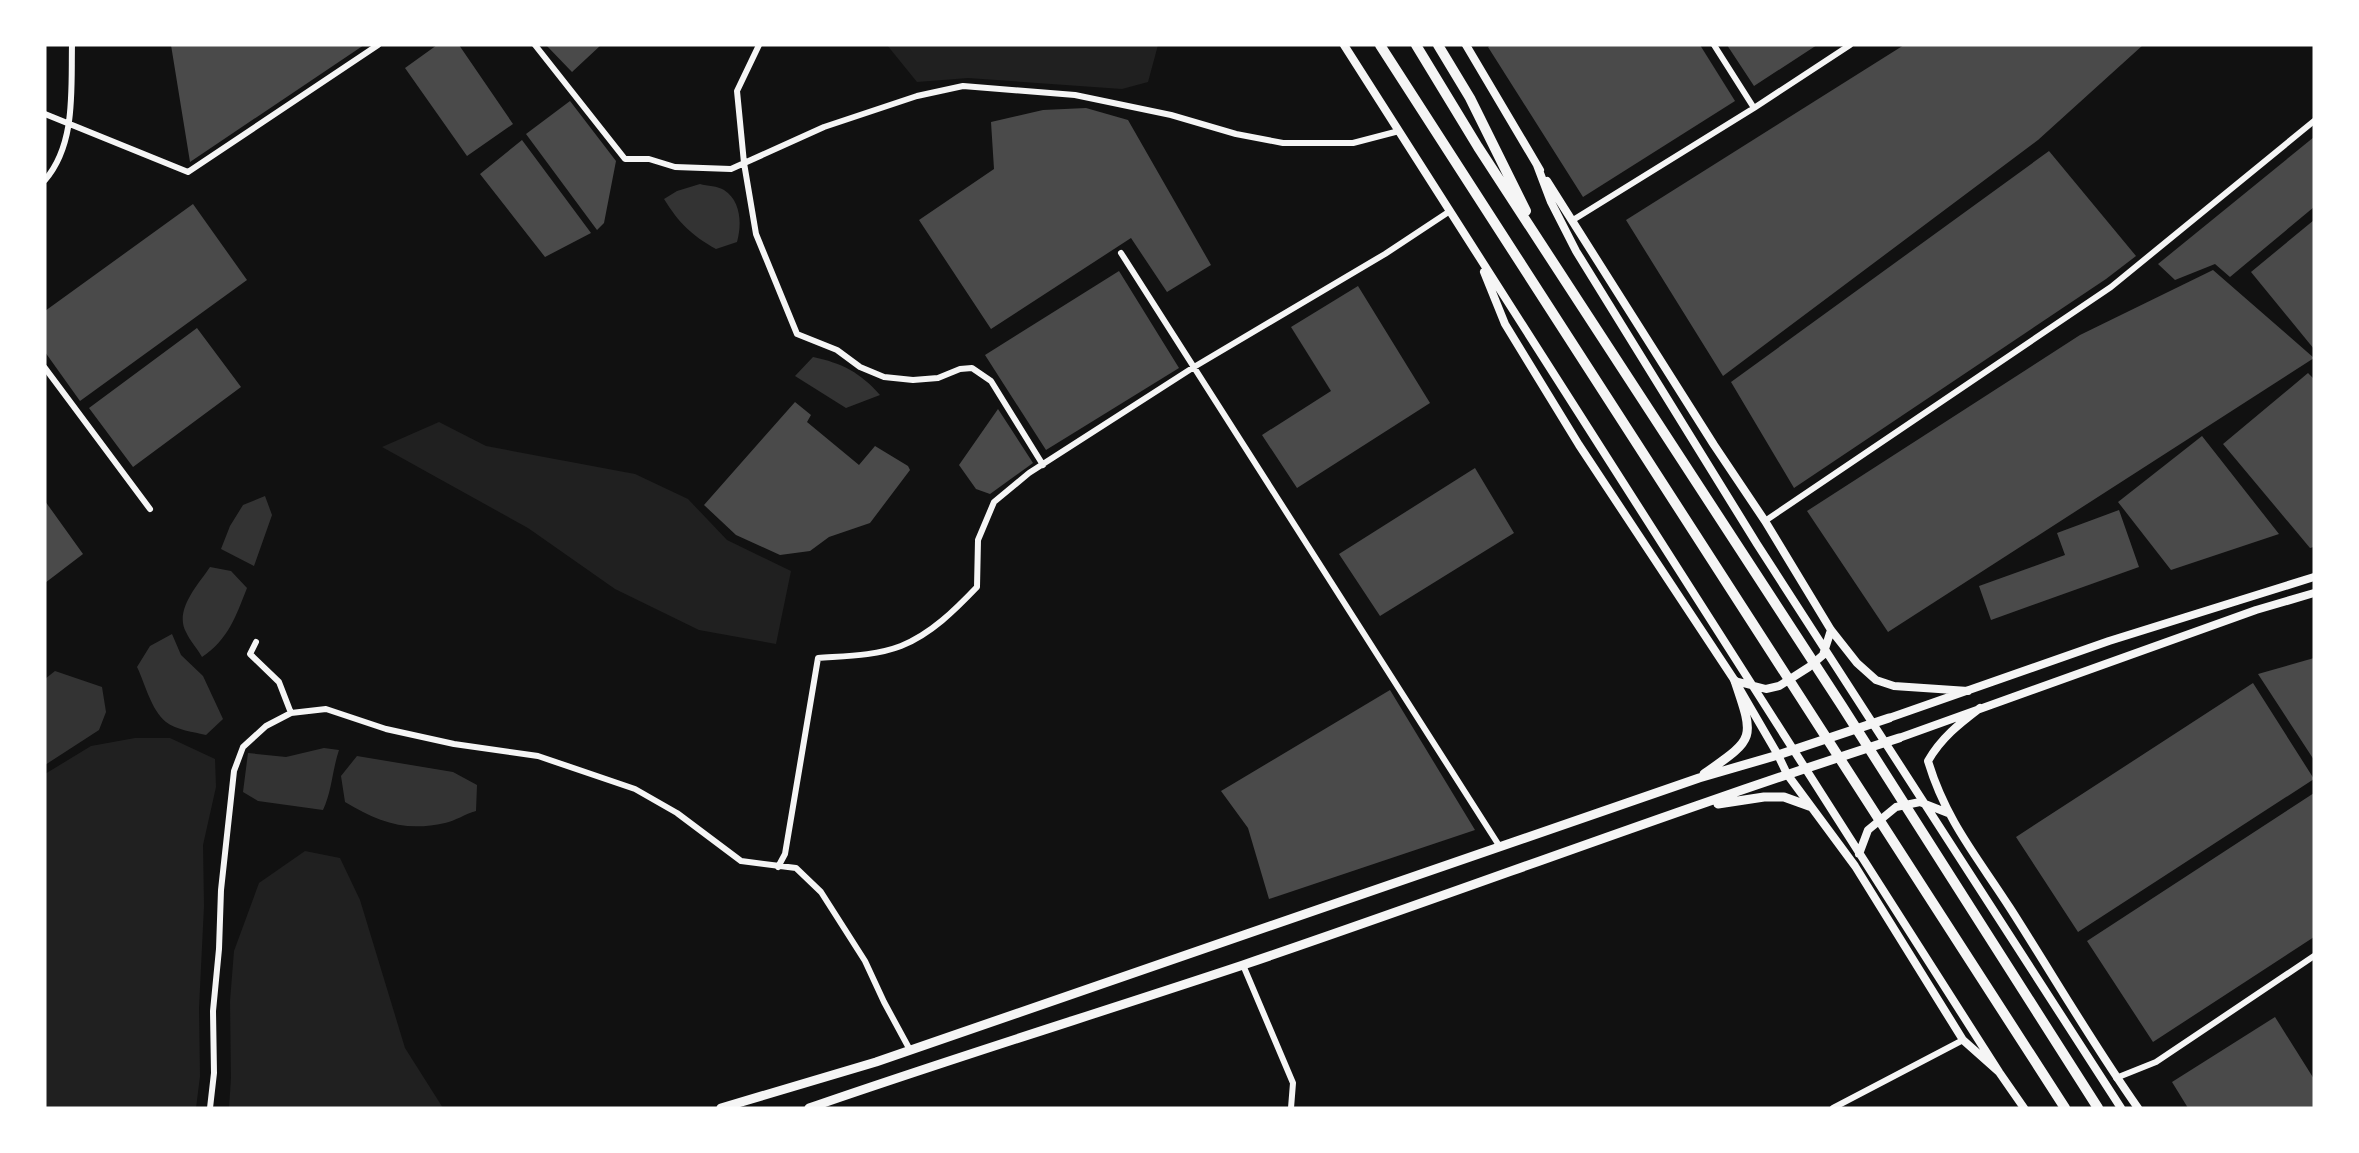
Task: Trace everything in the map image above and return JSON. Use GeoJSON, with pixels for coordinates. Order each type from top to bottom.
{"type":"FeatureCollection","features":[{"type":"Feature","properties":{"kind":"highway"},"geometry":{"type":"LineString","coordinates":[[1380,45],[2065,1108]]}},
{"type":"Feature","properties":{"kind":"highway"},"geometry":{"type":"LineString","coordinates":[[1416,45],[2098,1108]]}},
{"type":"Feature","properties":{"kind":"highway"},"geometry":{"type":"LineString","coordinates":[[1437,45],[1470,98],[1548,254]]}},
{"type":"Feature","properties":{"kind":"main road"},"geometry":{"type":"LineString","coordinates":[[1344,45],[2024,1108]]}},
{"type":"Feature","properties":{"kind":"main road"},"geometry":{"type":"LineString","coordinates":[[1466,45],[1537,165],[1714,445],[1765,521],[1831,630],[1857,663],[1876,680],[1894,686],[1968,691]]}},
{"type":"Feature","properties":{"kind":"main road"},"geometry":{"type":"LineString","coordinates":[[1537,165],[1551,202],[1576,251],[1740,516],[2121,1108]]}},
{"type":"Feature","properties":{"kind":"main road"},"geometry":{"type":"LineString","coordinates":[[1479,259],[1505,324],[1579,445],[1735,681],[1779,755],[1787,774],[1855,866],[1963,1040],[1999,1072]]}},
{"type":"Feature","properties":{"kind":"main road"},"geometry":{"type":"LineString","coordinates":[[743,1108],[1699,778],[1779,755],[2109,641],[2314,577]]}},
{"type":"Feature","properties":{"kind":"main road"},"geometry":{"type":"LineString","coordinates":[[809,1108],[1243,965],[1787,774],[1899,738],[2256,610],[2314,593]]}},
{"type":"Feature","properties":{"kind":"main road"},"geometry":{"type":"LineString","coordinates":[[1735,681],[1766,689],[1779,686],[1823,655],[1831,630]]}},
{"type":"Feature","properties":{"kind":"main road"},"geometry":{"type":"LineString","coordinates":[[1699,778],[1736,750],[1748,734],[1747,717],[1735,681]]}},
{"type":"Feature","properties":{"kind":"main road"},"geometry":{"type":"LineString","coordinates":[[1980,708],[1948,732],[1928,761],[1948,813],[2116,1078],[2138,1108]]}},
{"type":"Feature","properties":{"kind":"main road"},"geometry":{"type":"LineString","coordinates":[[1695,807],[1764,797],[1784,797],[1809,806]]}},
{"type":"Feature","properties":{"kind":"main road"},"geometry":{"type":"LineString","coordinates":[[1855,866],[1868,830],[1896,807],[1920,802],[1948,813]]}},
{"type":"Feature","properties":{"kind":"main road"},"geometry":{"type":"LineString","coordinates":[[721,1108],[876,1062]]}},
{"type":"Feature","properties":{"kind":"street"},"geometry":{"type":"LineString","coordinates":[[45,180],[55,169],[70,125],[72,45]]}},
{"type":"Feature","properties":{"kind":"street"},"geometry":{"type":"LineString","coordinates":[[45,114],[188,172],[378,45]]}},
{"type":"Feature","properties":{"kind":"street"},"geometry":{"type":"LineString","coordinates":[[535,45],[625,159],[649,159],[675,167],[731,170],[824,127],[917,96],[963,86],[1075,95],[1171,115],[1236,134],[1283,143],[1353,144],[1399,131]]}},
{"type":"Feature","properties":{"kind":"street"},"geometry":{"type":"LineString","coordinates":[[759,45],[737,91],[744,163],[756,234],[798,334],[837,350],[860,367],[884,377],[913,380],[938,378],[960,369],[972,369],[991,381],[1042,465]]}},
{"type":"Feature","properties":{"kind":"street"},"geometry":{"type":"LineString","coordinates":[[1714,45],[1754,108]]}},
{"type":"Feature","properties":{"kind":"street"},"geometry":{"type":"LineString","coordinates":[[1573,220],[1754,108],[1850,45]]}},
{"type":"Feature","properties":{"kind":"street"},"geometry":{"type":"LineString","coordinates":[[1765,521],[2111,286],[2314,121]]}},
{"type":"Feature","properties":{"kind":"street"},"geometry":{"type":"LineString","coordinates":[[778,867],[785,854],[818,657],[865,654],[901,646],[945,619],[977,587],[978,540],[994,502],[1042,465],[1194,367],[1385,254],[1450,211]]}},
{"type":"Feature","properties":{"kind":"street"},"geometry":{"type":"LineString","coordinates":[[1121,253],[1500,847]]}},
{"type":"Feature","properties":{"kind":"street"},"geometry":{"type":"LineString","coordinates":[[45,368],[150,509]]}},
{"type":"Feature","properties":{"kind":"street"},"geometry":{"type":"LineString","coordinates":[[256,642],[250,654],[279,682],[291,713]]}},
{"type":"Feature","properties":{"kind":"street"},"geometry":{"type":"LineString","coordinates":[[210,1108],[214,1073],[213,1011],[219,949],[221,890],[234,771],[243,747],[266,726],[291,713],[326,709],[386,729],[454,744],[538,756],[635,789],[676,813],[741,861],[796,868],[821,892],[865,961],[910,1050]]}},
{"type":"Feature","properties":{"kind":"street"},"geometry":{"type":"LineString","coordinates":[[2116,1078],[2156,1062],[2314,956]]}},
{"type":"Feature","properties":{"kind":"street"},"geometry":{"type":"LineString","coordinates":[[1243,965],[1293,1083],[1291,1108]]}},
{"type":"Feature","properties":{"kind":"street"},"geometry":{"type":"LineString","coordinates":[[1833,1108],[1963,1040]]}},
{"type":"Feature","properties":{"kind":"shaded area"},"geometry":{"type":"Polygon","coordinates":[[[887,45],[1158,45],[1148,82],[1122,89],[968,78],[917,82],[887,45]]]}},
{"type":"Feature","properties":{"kind":"shaded area"},"geometry":{"type":"Polygon","coordinates":[[[700,184],[722,189],[734,200],[740,221],[737,242],[716,249],[699,239],[686,228],[664,199],[677,191],[700,184]]]}},
{"type":"Feature","properties":{"kind":"shaded area"},"geometry":{"type":"Polygon","coordinates":[[[813,357],[833,362],[850,370],[880,395],[846,408],[795,376],[813,357]]]}},
{"type":"Feature","properties":{"kind":"shaded area"},"geometry":{"type":"Polygon","coordinates":[[[439,422],[486,446],[635,474],[688,499],[727,540],[791,571],[776,644],[699,630],[615,589],[528,528],[382,447],[439,422]]]}},
{"type":"Feature","properties":{"kind":"shaded area"},"geometry":{"type":"Polygon","coordinates":[[[265,496],[272,515],[254,566],[221,549],[230,526],[243,505],[265,496]]]}},
{"type":"Feature","properties":{"kind":"shaded area"},"geometry":{"type":"Polygon","coordinates":[[[210,567],[231,571],[247,588],[235,618],[225,635],[202,657],[186,632],[183,615],[189,598],[210,567]]]}},
{"type":"Feature","properties":{"kind":"shaded area"},"geometry":{"type":"Polygon","coordinates":[[[172,634],[181,655],[203,676],[223,719],[206,735],[180,729],[166,722],[152,704],[137,667],[150,646],[172,634]]]}},
{"type":"Feature","properties":{"kind":"shaded area"},"geometry":{"type":"Polygon","coordinates":[[[55,671],[102,687],[106,712],[99,730],[45,765],[45,679],[55,671]]]}},
{"type":"Feature","properties":{"kind":"shaded area"},"geometry":{"type":"Polygon","coordinates":[[[135,738],[170,738],[215,759],[216,787],[203,845],[204,906],[199,1008],[200,1076],[196,1108],[45,1108],[45,774],[91,746],[135,738]]]}},
{"type":"Feature","properties":{"kind":"shaded area"},"geometry":{"type":"Polygon","coordinates":[[[324,748],[339,750],[323,810],[258,801],[243,792],[248,753],[286,757],[324,748]]]}},
{"type":"Feature","properties":{"kind":"shaded area"},"geometry":{"type":"Polygon","coordinates":[[[357,756],[453,772],[477,785],[476,811],[449,822],[431,826],[404,826],[369,815],[345,802],[341,776],[357,756]]]}},
{"type":"Feature","properties":{"kind":"shaded area"},"geometry":{"type":"Polygon","coordinates":[[[305,851],[340,858],[360,900],[405,1048],[443,1108],[229,1108],[230,1001],[234,951],[259,883],[305,851]]]}},
{"type":"Feature","properties":{"kind":"building"},"geometry":{"type":"Polygon","coordinates":[[[171,45],[364,45],[190,162],[171,45]]]}},
{"type":"Feature","properties":{"kind":"building"},"geometry":{"type":"Polygon","coordinates":[[[437,45],[459,45],[513,124],[467,156],[405,68],[437,45]]]}},
{"type":"Feature","properties":{"kind":"building"},"geometry":{"type":"Polygon","coordinates":[[[546,45],[601,45],[572,72],[546,45]]]}},
{"type":"Feature","properties":{"kind":"building"},"geometry":{"type":"Polygon","coordinates":[[[1491,45],[1700,45],[1735,101],[1583,197],[1488,47],[1491,45]]]}},
{"type":"Feature","properties":{"kind":"building"},"geometry":{"type":"Polygon","coordinates":[[[1727,45],[1817,45],[1754,86],[1727,45]]]}},
{"type":"Feature","properties":{"kind":"building"},"geometry":{"type":"Polygon","coordinates":[[[1904,45],[2143,45],[2038,140],[1723,376],[1626,220],[1904,45]]]}},
{"type":"Feature","properties":{"kind":"building"},"geometry":{"type":"Polygon","coordinates":[[[570,101],[616,161],[604,223],[597,230],[526,134],[570,101]]]}},
{"type":"Feature","properties":{"kind":"building"},"geometry":{"type":"Polygon","coordinates":[[[1086,108],[1128,120],[1211,265],[1167,292],[1131,238],[991,329],[919,220],[994,169],[991,122],[1043,110],[1086,108]]]}},
{"type":"Feature","properties":{"kind":"building"},"geometry":{"type":"Polygon","coordinates":[[[2314,137],[2314,207],[2230,277],[2215,264],[2175,280],[2158,264],[2314,137]]]}},
{"type":"Feature","properties":{"kind":"building"},"geometry":{"type":"Polygon","coordinates":[[[522,140],[591,233],[545,257],[480,174],[522,140]]]}},
{"type":"Feature","properties":{"kind":"building"},"geometry":{"type":"Polygon","coordinates":[[[2049,151],[2136,256],[2106,279],[1794,488],[1731,382],[2049,151]]]}},
{"type":"Feature","properties":{"kind":"building"},"geometry":{"type":"Polygon","coordinates":[[[193,204],[247,280],[80,401],[45,352],[45,311],[193,204]]]}},
{"type":"Feature","properties":{"kind":"building"},"geometry":{"type":"Polygon","coordinates":[[[2314,220],[2314,349],[2251,272],[2314,220]]]}},
{"type":"Feature","properties":{"kind":"building"},"geometry":{"type":"Polygon","coordinates":[[[2213,270],[2314,358],[1888,632],[1807,511],[2080,335],[2213,270]]]}},
{"type":"Feature","properties":{"kind":"building"},"geometry":{"type":"Polygon","coordinates":[[[1119,271],[1179,368],[1046,450],[985,355],[1119,271]]]}},
{"type":"Feature","properties":{"kind":"building"},"geometry":{"type":"Polygon","coordinates":[[[1358,286],[1430,403],[1297,488],[1262,435],[1331,391],[1291,327],[1358,286]]]}},
{"type":"Feature","properties":{"kind":"building"},"geometry":{"type":"Polygon","coordinates":[[[197,328],[241,387],[133,467],[89,408],[197,328]]]}},
{"type":"Feature","properties":{"kind":"building"},"geometry":{"type":"Polygon","coordinates":[[[2308,373],[2314,379],[2314,547],[2310,548],[2223,444],[2308,373]]]}},
{"type":"Feature","properties":{"kind":"building"},"geometry":{"type":"Polygon","coordinates":[[[795,402],[811,415],[807,422],[859,465],[875,446],[908,466],[910,470],[870,523],[829,537],[810,551],[780,555],[736,535],[704,505],[795,402]]]}},
{"type":"Feature","properties":{"kind":"building"},"geometry":{"type":"Polygon","coordinates":[[[998,409],[1033,463],[990,494],[976,489],[959,465],[998,409]]]}},
{"type":"Feature","properties":{"kind":"building"},"geometry":{"type":"Polygon","coordinates":[[[2202,436],[2279,534],[2171,570],[2118,502],[2202,436]]]}},
{"type":"Feature","properties":{"kind":"building"},"geometry":{"type":"Polygon","coordinates":[[[1475,468],[1514,533],[1380,616],[1339,554],[1475,468]]]}},
{"type":"Feature","properties":{"kind":"building"},"geometry":{"type":"Polygon","coordinates":[[[45,501],[83,554],[45,583],[45,501]]]}},
{"type":"Feature","properties":{"kind":"building"},"geometry":{"type":"Polygon","coordinates":[[[2119,510],[2139,567],[1991,620],[1979,586],[2065,555],[2057,533],[2119,510]]]}},
{"type":"Feature","properties":{"kind":"building"},"geometry":{"type":"Polygon","coordinates":[[[2314,658],[2314,760],[2258,674],[2314,658]]]}},
{"type":"Feature","properties":{"kind":"building"},"geometry":{"type":"Polygon","coordinates":[[[2253,683],[2314,779],[2078,932],[2016,837],[2253,683]]]}},
{"type":"Feature","properties":{"kind":"building"},"geometry":{"type":"Polygon","coordinates":[[[1390,690],[1475,830],[1269,899],[1248,828],[1221,791],[1390,690]]]}},
{"type":"Feature","properties":{"kind":"building"},"geometry":{"type":"Polygon","coordinates":[[[2314,793],[2314,937],[2153,1042],[2087,941],[2314,793]]]}},
{"type":"Feature","properties":{"kind":"building"},"geometry":{"type":"Polygon","coordinates":[[[2275,1017],[2314,1079],[2314,1108],[2188,1108],[2172,1082],[2275,1017]]]}}]}
